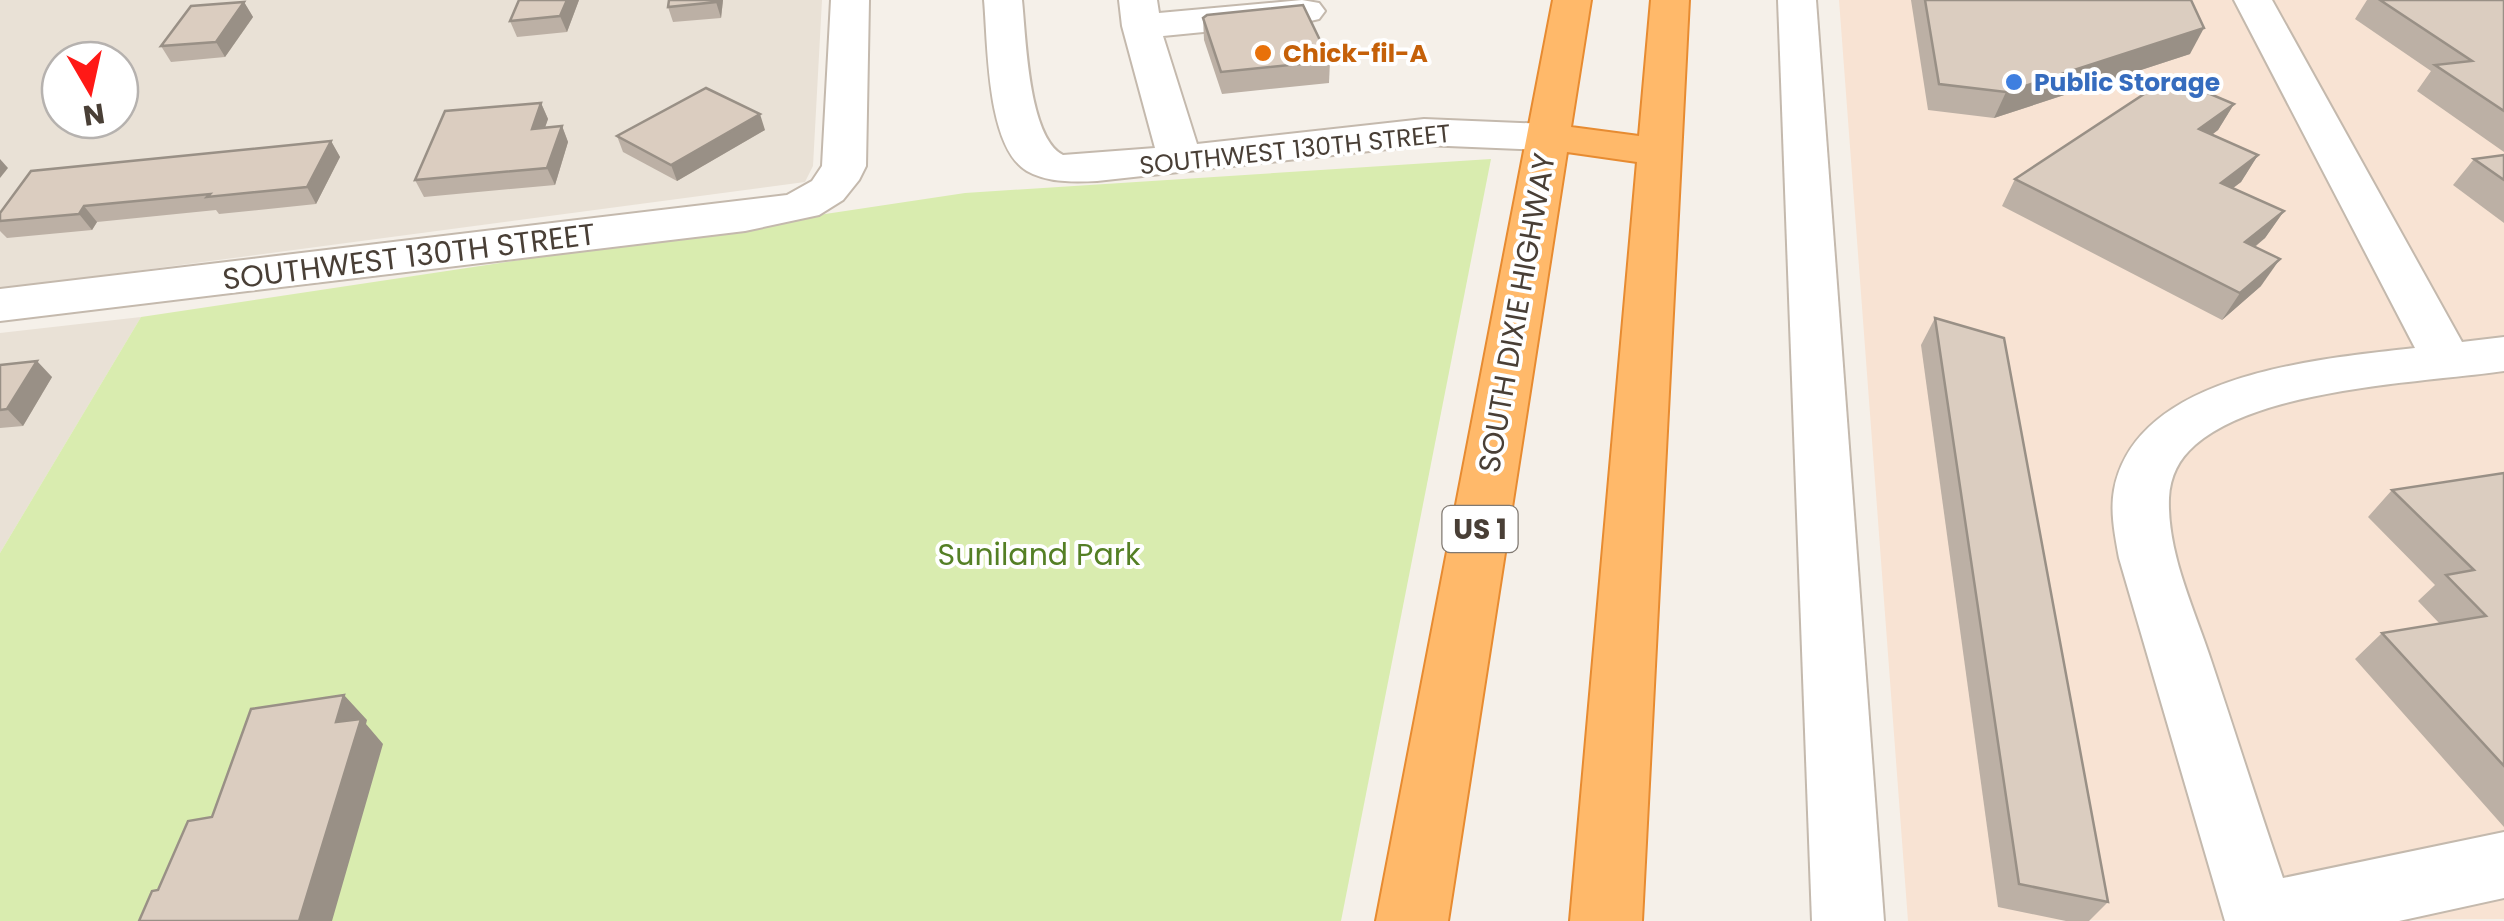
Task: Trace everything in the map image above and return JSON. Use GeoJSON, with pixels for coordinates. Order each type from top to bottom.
{"type":"FeatureCollection","features":[{"type":"Feature","properties":{"kind":"highway","name":"SOUTH DIXIE HIGHWAY"},"geometry":{"type":"LineString","coordinates":[[1412,921],[1572,0]]}},
{"type":"Feature","properties":{"kind":"highway"},"geometry":{"type":"LineString","coordinates":[[1606,921],[1670,0]]}},
{"type":"Feature","properties":{"kind":"highway"},"geometry":{"type":"LineString","coordinates":[[1547,137],[1662,152]]}},
{"type":"Feature","properties":{"kind":"street","name":"SOUTHWEST 130TH STREET"},"geometry":{"type":"LineString","coordinates":[[0,305],[746,217],[816,200],[831,189],[844,166],[850,0]]}},
{"type":"Feature","properties":{"kind":"street","name":"SOUTHWEST 130TH STREET"},"geometry":{"type":"LineString","coordinates":[[1003,0],[1022,137],[1027,148],[1043,162],[1084,169],[1424,132],[1547,137]]}},
{"type":"Feature","properties":{"kind":"street"},"geometry":{"type":"LineString","coordinates":[[1797,0],[1848,921]]}},
{"type":"Feature","properties":{"kind":"street"},"geometry":{"type":"LineString","coordinates":[[2254,0],[2488,358],[2278,389],[2235,400],[2185,424],[2153,457],[2144,477],[2141,502],[2155,578],[2261,919],[2504,865]]}},
{"type":"Feature","properties":{"kind":"street"},"geometry":{"type":"LineString","coordinates":[[1180,159],[1139,13],[1306,10]]}},
{"type":"Feature","properties":{"kind":"shaded area"},"geometry":{"type":"Polygon","coordinates":[[[0,0],[822,0],[813,166],[805,182],[0,289],[0,0]]]}},
{"type":"Feature","properties":{"kind":"shaded area"},"geometry":{"type":"Polygon","coordinates":[[[1839,0],[2504,0],[2504,919],[1908,921],[1839,0]]]}},
{"type":"Feature","properties":{"kind":"shaded area"},"geometry":{"type":"Polygon","coordinates":[[[141,317],[0,553],[0,333],[141,317]]]}},
{"type":"Feature","properties":{"kind":"green space","name":"Suniland Park"},"geometry":{"type":"Polygon","coordinates":[[[1491,159],[1341,921],[0,921],[0,553],[141,317],[965,193],[1491,159]]]}},
{"type":"Feature","properties":{"kind":"building"},"geometry":{"type":"Polygon","coordinates":[[[519,0],[567,0],[560,16],[510,21],[519,0]]]}},
{"type":"Feature","properties":{"kind":"building"},"geometry":{"type":"Polygon","coordinates":[[[669,0],[717,0],[668,7],[669,0]]]}},
{"type":"Feature","properties":{"kind":"building","name":"Public Storage"},"geometry":{"type":"Polygon","coordinates":[[[1925,0],[2191,0],[2204,28],[2006,92],[1939,84],[1925,0]]]}},
{"type":"Feature","properties":{"kind":"building"},"geometry":{"type":"Polygon","coordinates":[[[2380,0],[2504,0],[2504,111],[2435,65],[2472,61],[2380,0]]]}},
{"type":"Feature","properties":{"kind":"building"},"geometry":{"type":"Polygon","coordinates":[[[244,2],[216,42],[161,46],[191,6],[244,2]]]}},
{"type":"Feature","properties":{"kind":"building"},"geometry":{"type":"Polygon","coordinates":[[[1303,5],[1330,61],[1221,72],[1203,18],[1303,5]]]}},
{"type":"Feature","properties":{"kind":"building"},"geometry":{"type":"Polygon","coordinates":[[[2170,77],[2234,104],[2199,129],[2258,155],[2221,183],[2284,211],[2245,242],[2280,259],[2240,293],[2015,179],[2170,77]]]}},
{"type":"Feature","properties":{"kind":"building"},"geometry":{"type":"Polygon","coordinates":[[[706,88],[760,114],[671,165],[617,136],[706,88]]]}},
{"type":"Feature","properties":{"kind":"building"},"geometry":{"type":"Polygon","coordinates":[[[541,103],[532,129],[562,126],[547,168],[415,180],[445,111],[541,103]]]}},
{"type":"Feature","properties":{"kind":"building"},"geometry":{"type":"Polygon","coordinates":[[[331,141],[307,187],[84,206],[79,214],[0,221],[0,213],[31,171],[331,141]]]}},
{"type":"Feature","properties":{"kind":"building"},"geometry":{"type":"Polygon","coordinates":[[[2504,155],[2504,180],[2474,159],[2504,155]]]}},
{"type":"Feature","properties":{"kind":"building"},"geometry":{"type":"Polygon","coordinates":[[[1935,318],[2004,338],[2108,902],[2019,884],[1935,318]]]}},
{"type":"Feature","properties":{"kind":"building"},"geometry":{"type":"Polygon","coordinates":[[[37,361],[7,409],[0,410],[0,365],[37,361]]]}},
{"type":"Feature","properties":{"kind":"building"},"geometry":{"type":"Polygon","coordinates":[[[2504,473],[2504,766],[2382,633],[2486,616],[2446,575],[2474,570],[2392,490],[2504,473]]]}},
{"type":"Feature","properties":{"kind":"building"},"geometry":{"type":"Polygon","coordinates":[[[344,695],[336,722],[361,719],[299,921],[139,921],[152,891],[158,890],[188,821],[212,817],[251,709],[344,695]]]}},
{"type":"Feature","properties":{"kind":"place","name":"Chick-fil-A"},"geometry":{"type":"Point","coordinates":[1263,53]}},
{"type":"Feature","properties":{"kind":"place","name":"Public Storage"},"geometry":{"type":"Point","coordinates":[2014,82]}}]}
